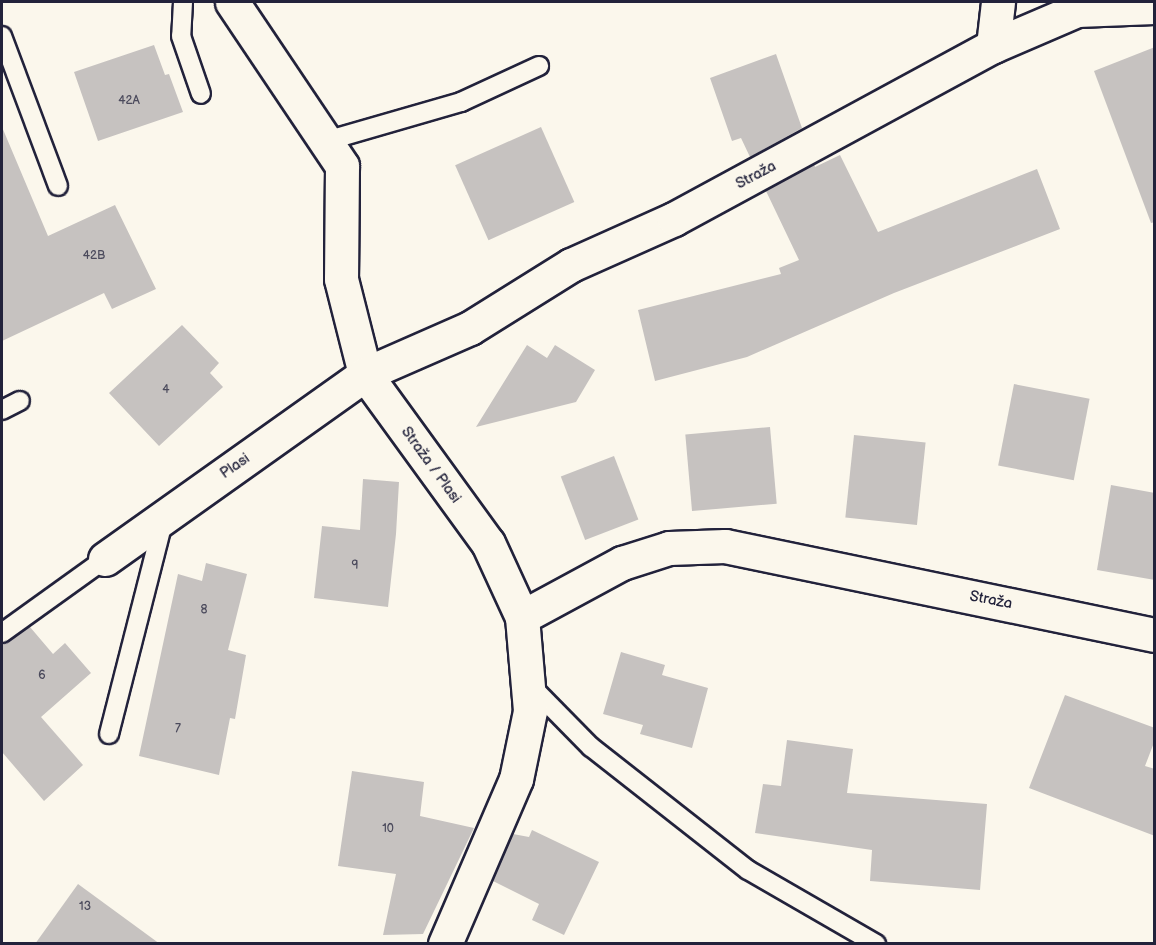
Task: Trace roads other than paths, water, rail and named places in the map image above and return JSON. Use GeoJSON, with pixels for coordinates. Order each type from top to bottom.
{"type":"FeatureCollection","features":[{"type":"Feature","properties":{"kind":"street","name":"Straža / Plasi"},"geometry":{"type":"LineString","coordinates":[[232,2],[342,166],[341,279],[365,374],[488,543],[522,617],[530,711],[516,779],[445,944]]}},
{"type":"Feature","properties":{"kind":"street"},"geometry":{"type":"LineString","coordinates":[[993,46],[998,2]]}},
{"type":"Feature","properties":{"kind":"street","name":"Straža"},"geometry":{"type":"LineString","coordinates":[[365,374],[470,328],[571,265],[674,219],[993,46],[1077,10],[1155,7]]}},
{"type":"Feature","properties":{"kind":"street","name":"Plasi"},"geometry":{"type":"LineString","coordinates":[[105,559],[365,374]]}},
{"type":"Feature","properties":{"kind":"street","name":"Straža"},"geometry":{"type":"LineString","coordinates":[[522,617],[622,563],[669,548],[725,546],[1155,635]]}},
{"type":"Feature","properties":{"kind":"lane"},"geometry":{"type":"LineString","coordinates":[[183,2],[181,36],[201,94]]}},
{"type":"Feature","properties":{"kind":"lane"},"geometry":{"type":"LineString","coordinates":[[2,36],[58,186]]}},
{"type":"Feature","properties":{"kind":"lane"},"geometry":{"type":"LineString","coordinates":[[326,141],[461,102],[539,66]]}},
{"type":"Feature","properties":{"kind":"lane"},"geometry":{"type":"LineString","coordinates":[[2,410],[20,401]]}},
{"type":"Feature","properties":{"kind":"lane"},"geometry":{"type":"LineString","coordinates":[[110,734],[164,516]]}},
{"type":"Feature","properties":{"kind":"lane"},"geometry":{"type":"LineString","coordinates":[[2,633],[105,559]]}},
{"type":"Feature","properties":{"kind":"lane"},"geometry":{"type":"LineString","coordinates":[[527,682],[591,747],[740,864],[864,941]]}}]}
